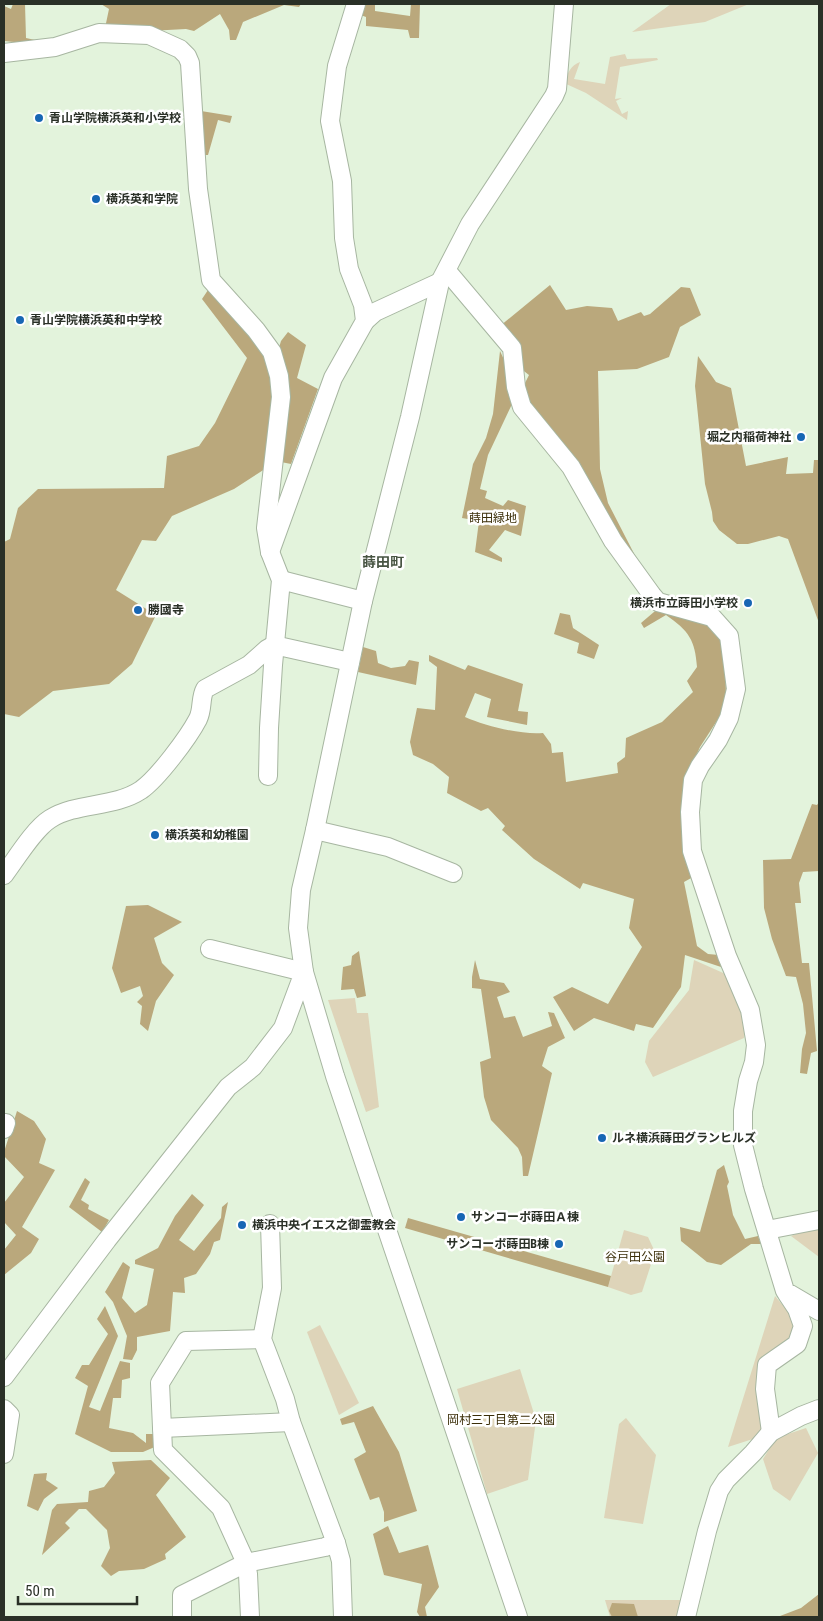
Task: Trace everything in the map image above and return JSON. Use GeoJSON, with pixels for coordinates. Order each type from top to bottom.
{"type":"FeatureCollection","features":[{"type":"Feature","properties":{"kind":"street"},"geometry":{"type":"LineString","coordinates":[[356,4],[337,66],[330,121],[342,181],[344,238],[349,269],[363,305],[364,320]]}},
{"type":"Feature","properties":{"kind":"street"},"geometry":{"type":"LineString","coordinates":[[518,1617],[335,1076],[304,972],[298,928],[301,890],[363,601],[412,409],[443,277],[470,224],[554,96],[557,89],[564,4]]}},
{"type":"Feature","properties":{"kind":"street"},"geometry":{"type":"LineString","coordinates":[[4,53],[55,47],[99,33],[149,35],[180,49],[187,56],[190,63],[198,189],[211,280],[256,330],[272,352],[279,376],[281,397],[266,528],[270,552],[281,580],[274,645],[268,776]]}},
{"type":"Feature","properties":{"kind":"street"},"geometry":{"type":"LineString","coordinates":[[270,552],[333,378],[364,320],[375,312],[443,277]]}},
{"type":"Feature","properties":{"kind":"street"},"geometry":{"type":"LineString","coordinates":[[443,277],[499,331],[512,348],[516,387],[522,406],[571,467],[613,541],[652,595],[658,602],[712,617],[729,636],[736,689],[729,718],[718,740],[692,780],[690,812],[692,851],[727,956],[750,1010],[756,1044],[743,1111],[743,1145],[754,1189],[785,1291],[797,1309],[803,1326],[797,1344],[767,1365],[765,1389],[771,1432]]}},
{"type":"Feature","properties":{"kind":"street"},"geometry":{"type":"LineString","coordinates":[[281,580],[363,601]]}},
{"type":"Feature","properties":{"kind":"street"},"geometry":{"type":"LineString","coordinates":[[4,875],[38,831],[52,818],[80,808],[118,800],[142,789],[182,744],[198,718],[202,694],[205,689],[249,665],[267,648],[274,645],[350,662]]}},
{"type":"Feature","properties":{"kind":"street"},"geometry":{"type":"LineString","coordinates":[[315,830],[388,847],[453,873]]}},
{"type":"Feature","properties":{"kind":"street"},"geometry":{"type":"LineString","coordinates":[[210,949],[304,972]]}},
{"type":"Feature","properties":{"kind":"street"},"geometry":{"type":"LineString","coordinates":[[4,1377],[107,1240],[228,1087],[253,1067],[283,1028],[304,972]]}},
{"type":"Feature","properties":{"kind":"street"},"geometry":{"type":"LineString","coordinates":[[4,1122],[6,1123],[4,1129]]}},
{"type":"Feature","properties":{"kind":"street"},"geometry":{"type":"LineString","coordinates":[[767,1230],[819,1220]]}},
{"type":"Feature","properties":{"kind":"street"},"geometry":{"type":"LineString","coordinates":[[270,1224],[272,1288],[262,1339],[336,1543],[341,1561],[343,1617]]}},
{"type":"Feature","properties":{"kind":"street"},"geometry":{"type":"LineString","coordinates":[[785,1291],[819,1312]]}},
{"type":"Feature","properties":{"kind":"street"},"geometry":{"type":"LineString","coordinates":[[250,1617],[246,1563],[221,1508],[163,1450],[160,1383],[186,1341],[262,1339]]}},
{"type":"Feature","properties":{"kind":"street"},"geometry":{"type":"LineString","coordinates":[[4,1409],[10,1415],[4,1454]]}},
{"type":"Feature","properties":{"kind":"street"},"geometry":{"type":"LineString","coordinates":[[686,1617],[704,1540],[719,1491],[726,1480],[753,1454],[771,1432],[819,1409]]}},
{"type":"Feature","properties":{"kind":"street"},"geometry":{"type":"LineString","coordinates":[[162,1428],[291,1422]]}},
{"type":"Feature","properties":{"kind":"street"},"geometry":{"type":"LineString","coordinates":[[182,1617],[182,1595],[246,1563],[336,1543]]}},
{"type":"Feature","properties":{"kind":"green space"},"geometry":{"type":"Polygon","coordinates":[[[13,4],[25,4],[26,38],[35,40],[34,44],[4,41],[4,6],[11,9],[13,4]]]}},
{"type":"Feature","properties":{"kind":"green space"},"geometry":{"type":"Polygon","coordinates":[[[101,4],[301,4],[299,7],[284,5],[243,22],[236,40],[230,40],[229,30],[220,14],[194,31],[186,29],[149,31],[105,28],[109,9],[101,4]]]}},
{"type":"Feature","properties":{"kind":"green space"},"geometry":{"type":"Polygon","coordinates":[[[361,4],[375,4],[375,11],[410,16],[411,4],[420,4],[419,38],[410,38],[408,30],[366,26],[366,17],[358,14],[361,4]]]}},
{"type":"Feature","properties":{"kind":"green space"},"geometry":{"type":"Polygon","coordinates":[[[671,4],[749,4],[705,22],[632,32],[671,4]]]}},
{"type":"Feature","properties":{"kind":"green space"},"geometry":{"type":"Polygon","coordinates":[[[625,54],[627,59],[657,58],[658,60],[620,67],[615,99],[622,98],[616,101],[622,114],[628,111],[627,120],[586,93],[564,83],[568,73],[580,62],[574,79],[605,84],[610,57],[625,54]]]}},
{"type":"Feature","properties":{"kind":"green space"},"geometry":{"type":"Polygon","coordinates":[[[201,111],[232,116],[230,123],[218,120],[208,155],[203,155],[201,111]]]}},
{"type":"Feature","properties":{"kind":"green space"},"geometry":{"type":"Polygon","coordinates":[[[550,285],[566,310],[587,306],[612,308],[618,321],[641,312],[644,316],[650,314],[681,287],[690,288],[701,315],[680,327],[669,357],[637,369],[598,371],[600,469],[608,503],[643,571],[551,438],[522,389],[529,375],[520,368],[500,326],[550,285]]]}},
{"type":"Feature","properties":{"kind":"green space"},"geometry":{"type":"Polygon","coordinates":[[[210,287],[268,355],[275,399],[268,467],[234,489],[172,516],[156,541],[142,540],[116,590],[156,615],[132,664],[109,684],[53,691],[19,717],[4,714],[4,542],[10,539],[18,508],[38,489],[164,488],[167,456],[199,446],[215,423],[247,358],[202,299],[210,287]]]}},
{"type":"Feature","properties":{"kind":"green space"},"geometry":{"type":"Polygon","coordinates":[[[288,332],[306,345],[297,378],[318,389],[291,464],[281,462],[278,351],[281,341],[288,332]]]}},
{"type":"Feature","properties":{"kind":"green space","name":"蒔田緑地"},"geometry":{"type":"Polygon","coordinates":[[[500,351],[506,364],[513,402],[488,455],[480,489],[487,491],[485,498],[503,506],[508,500],[526,506],[521,536],[505,530],[489,550],[502,558],[502,562],[475,552],[479,521],[462,518],[473,464],[486,438],[493,414],[500,351]]]}},
{"type":"Feature","properties":{"kind":"green space"},"geometry":{"type":"Polygon","coordinates":[[[698,356],[716,382],[731,388],[746,466],[788,457],[786,474],[813,473],[814,460],[819,460],[819,623],[788,539],[779,536],[748,544],[737,544],[719,530],[713,521],[705,484],[695,386],[698,356]]]}},
{"type":"Feature","properties":{"kind":"green space"},"geometry":{"type":"Polygon","coordinates":[[[661,606],[710,621],[720,631],[725,656],[726,695],[720,716],[700,747],[683,784],[682,839],[693,877],[684,882],[697,946],[708,954],[719,955],[721,967],[685,955],[681,987],[653,1028],[636,1024],[634,1031],[594,1018],[574,1031],[553,997],[572,987],[608,1004],[642,947],[629,928],[634,899],[583,883],[580,889],[534,859],[502,830],[505,826],[488,808],[481,811],[447,793],[449,777],[433,764],[413,755],[410,742],[417,708],[435,710],[437,667],[429,661],[429,655],[465,670],[468,665],[523,684],[518,711],[528,712],[527,725],[487,717],[491,699],[475,693],[465,717],[503,729],[524,733],[543,733],[551,744],[552,753],[563,752],[566,782],[618,773],[617,763],[625,757],[626,738],[662,722],[693,692],[687,681],[697,667],[695,650],[685,631],[666,615],[644,628],[641,623],[661,606]]]}},
{"type":"Feature","properties":{"kind":"green space"},"geometry":{"type":"Polygon","coordinates":[[[560,613],[570,615],[573,628],[599,645],[594,659],[577,653],[579,643],[554,634],[560,613]]]}},
{"type":"Feature","properties":{"kind":"green space"},"geometry":{"type":"Polygon","coordinates":[[[363,647],[376,651],[378,663],[391,668],[405,666],[409,660],[419,662],[416,685],[358,672],[363,647]]]}},
{"type":"Feature","properties":{"kind":"green space"},"geometry":{"type":"Polygon","coordinates":[[[819,802],[819,871],[803,872],[799,883],[801,903],[795,903],[802,963],[809,963],[817,1051],[811,1053],[807,1074],[800,1073],[802,1049],[806,1033],[803,1004],[796,977],[786,976],[772,939],[764,908],[763,860],[791,859],[812,804],[817,805],[819,802]]]}},
{"type":"Feature","properties":{"kind":"green space"},"geometry":{"type":"Polygon","coordinates":[[[148,905],[182,922],[154,938],[162,963],[174,975],[156,1001],[148,1031],[140,1024],[142,1006],[137,1002],[143,996],[140,986],[121,993],[112,968],[126,906],[148,905]]]}},
{"type":"Feature","properties":{"kind":"green space"},"geometry":{"type":"Polygon","coordinates":[[[359,951],[366,996],[357,998],[354,989],[341,990],[343,967],[351,965],[352,956],[359,951]]]}},
{"type":"Feature","properties":{"kind":"green space"},"geometry":{"type":"Polygon","coordinates":[[[475,960],[480,979],[504,983],[510,992],[497,997],[504,1018],[515,1016],[523,1037],[552,1026],[548,1012],[554,1013],[565,1038],[548,1047],[542,1066],[552,1073],[528,1176],[523,1176],[522,1157],[518,1148],[491,1120],[484,1097],[480,1062],[491,1058],[481,989],[472,988],[475,960]]]}},
{"type":"Feature","properties":{"kind":"green space"},"geometry":{"type":"Polygon","coordinates":[[[694,960],[730,976],[746,1026],[744,1038],[653,1077],[645,1062],[649,1041],[689,990],[694,960]]]}},
{"type":"Feature","properties":{"kind":"green space"},"geometry":{"type":"Polygon","coordinates":[[[355,998],[357,1013],[368,1013],[379,1107],[366,1112],[328,1000],[355,998]]]}},
{"type":"Feature","properties":{"kind":"green space"},"geometry":{"type":"Polygon","coordinates":[[[17,1111],[34,1121],[46,1139],[39,1163],[55,1170],[22,1227],[39,1239],[31,1253],[4,1275],[4,1250],[16,1235],[4,1222],[4,1203],[24,1177],[4,1156],[17,1111]]]}},
{"type":"Feature","properties":{"kind":"green space"},"geometry":{"type":"Polygon","coordinates":[[[724,1165],[729,1182],[727,1186],[733,1215],[745,1239],[758,1236],[761,1244],[751,1244],[721,1265],[707,1262],[681,1241],[680,1227],[700,1232],[717,1170],[724,1165]]]}},
{"type":"Feature","properties":{"kind":"green space"},"geometry":{"type":"Polygon","coordinates":[[[85,1178],[90,1182],[81,1200],[89,1205],[88,1209],[109,1220],[102,1232],[69,1207],[85,1178]]]}},
{"type":"Feature","properties":{"kind":"green space"},"geometry":{"type":"Polygon","coordinates":[[[192,1194],[204,1205],[179,1240],[194,1251],[221,1218],[222,1207],[228,1202],[220,1240],[214,1242],[210,1254],[196,1274],[184,1278],[185,1293],[173,1292],[170,1331],[137,1337],[137,1350],[132,1360],[123,1359],[127,1336],[113,1302],[105,1292],[123,1262],[130,1267],[122,1298],[135,1313],[147,1305],[154,1269],[135,1264],[135,1260],[158,1248],[175,1216],[192,1194]]]}},
{"type":"Feature","properties":{"kind":"green space"},"geometry":{"type":"Polygon","coordinates":[[[408,1218],[611,1276],[608,1287],[405,1228],[408,1218]]]}},
{"type":"Feature","properties":{"kind":"green space"},"geometry":{"type":"Polygon","coordinates":[[[809,1229],[819,1229],[819,1257],[791,1236],[809,1229]]]}},
{"type":"Feature","properties":{"kind":"green space","name":"谷戸田公園"},"geometry":{"type":"Polygon","coordinates":[[[624,1230],[648,1237],[655,1252],[642,1292],[631,1295],[608,1287],[624,1230]]]}},
{"type":"Feature","properties":{"kind":"green space"},"geometry":{"type":"Polygon","coordinates":[[[775,1296],[791,1315],[796,1327],[793,1338],[766,1354],[759,1370],[764,1429],[759,1437],[728,1447],[775,1296]]]}},
{"type":"Feature","properties":{"kind":"green space"},"geometry":{"type":"Polygon","coordinates":[[[105,1306],[118,1336],[89,1407],[100,1411],[120,1361],[130,1363],[130,1378],[122,1380],[121,1398],[113,1398],[109,1428],[133,1433],[146,1443],[146,1434],[154,1434],[157,1446],[143,1452],[111,1452],[75,1434],[88,1386],[75,1378],[82,1365],[89,1365],[108,1334],[97,1319],[105,1306]]]}},
{"type":"Feature","properties":{"kind":"green space"},"geometry":{"type":"Polygon","coordinates":[[[320,1325],[359,1403],[339,1415],[307,1332],[320,1325]]]}},
{"type":"Feature","properties":{"kind":"green space","name":"岡村三丁目第二公園"},"geometry":{"type":"Polygon","coordinates":[[[520,1369],[536,1420],[528,1480],[487,1494],[457,1389],[520,1369]]]}},
{"type":"Feature","properties":{"kind":"green space"},"geometry":{"type":"Polygon","coordinates":[[[373,1406],[399,1452],[417,1511],[384,1522],[384,1512],[379,1497],[370,1500],[354,1459],[366,1452],[354,1422],[342,1425],[340,1419],[373,1406]]]}},
{"type":"Feature","properties":{"kind":"green space"},"geometry":{"type":"Polygon","coordinates":[[[626,1418],[656,1455],[643,1524],[604,1518],[619,1424],[626,1418]]]}},
{"type":"Feature","properties":{"kind":"green space"},"geometry":{"type":"Polygon","coordinates":[[[806,1428],[818,1453],[790,1501],[773,1489],[763,1459],[776,1438],[806,1428]]]}},
{"type":"Feature","properties":{"kind":"green space"},"geometry":{"type":"Polygon","coordinates":[[[151,1460],[170,1478],[156,1495],[186,1537],[165,1554],[166,1559],[144,1569],[119,1571],[111,1576],[101,1566],[110,1548],[107,1530],[86,1509],[79,1509],[65,1523],[70,1528],[42,1555],[52,1510],[57,1504],[88,1502],[89,1491],[104,1487],[115,1473],[112,1462],[151,1460]]]}},
{"type":"Feature","properties":{"kind":"green space"},"geometry":{"type":"Polygon","coordinates":[[[47,1473],[46,1480],[58,1488],[44,1499],[38,1511],[27,1506],[34,1474],[47,1473]]]}},
{"type":"Feature","properties":{"kind":"green space"},"geometry":{"type":"Polygon","coordinates":[[[388,1526],[399,1553],[428,1545],[439,1587],[425,1607],[427,1617],[420,1617],[417,1612],[422,1584],[384,1575],[373,1534],[388,1526]]]}},
{"type":"Feature","properties":{"kind":"green space"},"geometry":{"type":"Polygon","coordinates":[[[819,1594],[819,1617],[780,1616],[801,1608],[819,1594]]]}},
{"type":"Feature","properties":{"kind":"green space"},"geometry":{"type":"Polygon","coordinates":[[[605,1600],[681,1600],[679,1617],[610,1617],[605,1600]]]}},
{"type":"Feature","properties":{"kind":"green space"},"geometry":{"type":"Polygon","coordinates":[[[612,1603],[634,1604],[638,1617],[612,1617],[609,1611],[612,1603]]]}},
{"type":"Feature","properties":{"kind":"place","name":"青山学院横浜英和小学校"},"geometry":{"type":"Point","coordinates":[39,118]}},
{"type":"Feature","properties":{"kind":"place","name":"横浜英和学院"},"geometry":{"type":"Point","coordinates":[96,199]}},
{"type":"Feature","properties":{"kind":"place","name":"青山学院横浜英和中学校"},"geometry":{"type":"Point","coordinates":[20,320]}},
{"type":"Feature","properties":{"kind":"place","name":"堀之内稲荷神社"},"geometry":{"type":"Point","coordinates":[801,437]}},
{"type":"Feature","properties":{"kind":"place","name":"横浜市立蒔田小学校"},"geometry":{"type":"Point","coordinates":[748,603]}},
{"type":"Feature","properties":{"kind":"place","name":"勝國寺"},"geometry":{"type":"Point","coordinates":[138,610]}},
{"type":"Feature","properties":{"kind":"place","name":"横浜英和幼稚園"},"geometry":{"type":"Point","coordinates":[155,835]}},
{"type":"Feature","properties":{"kind":"place","name":"ルネ横浜蒔田グランヒルズ"},"geometry":{"type":"Point","coordinates":[602,1138]}},
{"type":"Feature","properties":{"kind":"place","name":"サンコーポ蒔田Ａ棟"},"geometry":{"type":"Point","coordinates":[461,1217]}},
{"type":"Feature","properties":{"kind":"place","name":"横浜中央イエス之御霊教会"},"geometry":{"type":"Point","coordinates":[242,1225]}},
{"type":"Feature","properties":{"kind":"place","name":"サンコーポ蒔田B棟"},"geometry":{"type":"Point","coordinates":[559,1244]}},
{"type":"Feature","properties":{"kind":"district","name":"蒔田町"},"geometry":{"type":"Point","coordinates":[383,562]}}]}
